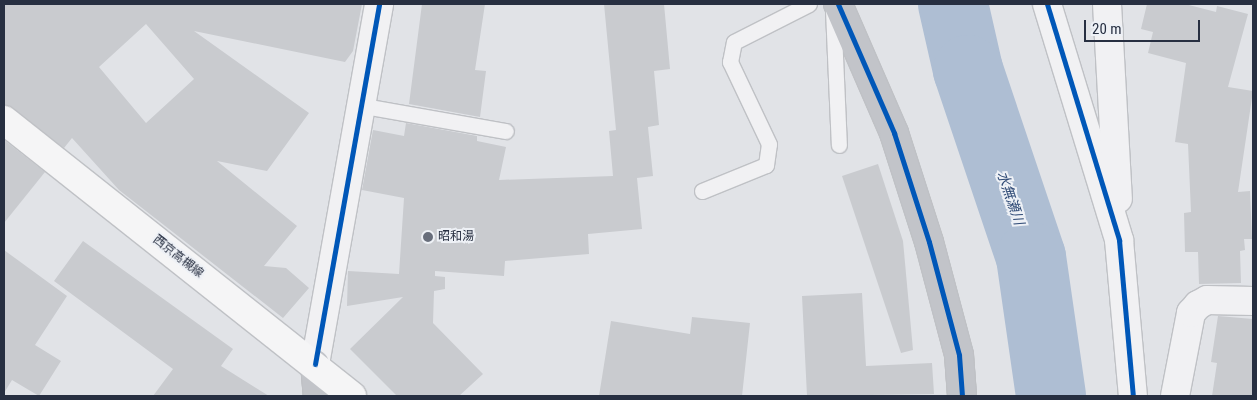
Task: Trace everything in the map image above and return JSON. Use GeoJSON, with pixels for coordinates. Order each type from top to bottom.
{"type":"FeatureCollection","features":[{"type":"Feature","properties":{"kind":"main road","name":"西京高槻線"},"geometry":{"type":"LineString","coordinates":[[4,120],[315,364],[352,396]]}},
{"type":"Feature","properties":{"kind":"street"},"geometry":{"type":"LineString","coordinates":[[318,396],[315,364],[358,105],[379,4]]}},
{"type":"Feature","properties":{"kind":"street"},"geometry":{"type":"LineString","coordinates":[[838,4],[894,133],[920,215],[959,355],[962,396]]}},
{"type":"Feature","properties":{"kind":"street"},"geometry":{"type":"LineString","coordinates":[[1047,4],[1119,240]]}},
{"type":"Feature","properties":{"kind":"street"},"geometry":{"type":"LineString","coordinates":[[1107,4],[1112,36],[1119,240],[1133,396]]}},
{"type":"Feature","properties":{"kind":"street"},"geometry":{"type":"LineString","coordinates":[[1175,396],[1191,313],[1198,304],[1207,300],[1253,301]]}},
{"type":"Feature","properties":{"kind":"lane"},"geometry":{"type":"LineString","coordinates":[[702,191],[766,165],[770,144],[730,62],[732,46],[809,4]]}},
{"type":"Feature","properties":{"kind":"lane"},"geometry":{"type":"LineString","coordinates":[[833,4],[839,145]]}},
{"type":"Feature","properties":{"kind":"lane"},"geometry":{"type":"LineString","coordinates":[[358,105],[506,131]]}},
{"type":"Feature","properties":{"kind":"building"},"geometry":{"type":"Polygon","coordinates":[[[4,4],[362,4],[353,51],[345,62],[194,31],[309,113],[267,171],[217,161],[297,226],[264,266],[286,268],[309,288],[283,318],[119,190],[72,138],[64,148],[4,105],[4,4]],[[146,24],[99,67],[146,123],[194,79],[146,24]]]}},
{"type":"Feature","properties":{"kind":"building"},"geometry":{"type":"Polygon","coordinates":[[[422,4],[485,4],[475,70],[486,71],[480,117],[409,104],[422,4]]]}},
{"type":"Feature","properties":{"kind":"building"},"geometry":{"type":"Polygon","coordinates":[[[604,4],[664,4],[670,69],[654,71],[659,125],[648,127],[653,176],[637,178],[642,229],[588,234],[589,254],[505,261],[504,276],[435,271],[435,276],[445,277],[445,289],[434,291],[433,323],[483,374],[459,396],[397,396],[350,349],[403,297],[347,306],[348,271],[399,274],[404,198],[362,190],[373,130],[404,136],[406,123],[477,136],[477,141],[506,147],[499,180],[613,176],[609,131],[616,130],[604,4]]]}},
{"type":"Feature","properties":{"kind":"building"},"geometry":{"type":"Polygon","coordinates":[[[1147,4],[1185,4],[1216,12],[1217,6],[1248,14],[1228,87],[1253,91],[1238,192],[1250,191],[1252,239],[1244,239],[1245,250],[1240,251],[1241,283],[1199,284],[1198,252],[1185,252],[1184,213],[1191,212],[1188,144],[1175,142],[1186,63],[1148,53],[1153,32],[1141,29],[1147,4]]]}},
{"type":"Feature","properties":{"kind":"building"},"geometry":{"type":"Polygon","coordinates":[[[4,140],[45,172],[4,223],[4,140]]]}},
{"type":"Feature","properties":{"kind":"building"},"geometry":{"type":"Polygon","coordinates":[[[878,164],[903,241],[913,350],[901,353],[842,176],[878,164]]]}},
{"type":"Feature","properties":{"kind":"building"},"geometry":{"type":"Polygon","coordinates":[[[83,241],[233,349],[221,366],[269,396],[153,396],[173,369],[54,281],[83,241]]]}},
{"type":"Feature","properties":{"kind":"building"},"geometry":{"type":"Polygon","coordinates":[[[4,250],[67,296],[35,345],[61,361],[39,396],[12,380],[4,393],[4,250]]]}},
{"type":"Feature","properties":{"kind":"building"},"geometry":{"type":"Polygon","coordinates":[[[862,293],[866,366],[932,363],[934,394],[807,396],[802,296],[862,293]]]}},
{"type":"Feature","properties":{"kind":"building"},"geometry":{"type":"Polygon","coordinates":[[[1218,316],[1253,319],[1253,396],[1212,396],[1217,363],[1211,362],[1218,316]]]}},
{"type":"Feature","properties":{"kind":"building"},"geometry":{"type":"Polygon","coordinates":[[[692,317],[750,323],[742,396],[599,396],[611,321],[690,334],[692,317]]]}},
{"type":"Feature","properties":{"kind":"waterway","name":"水無瀬川"},"geometry":{"type":"LineString","coordinates":[[953,4],[968,70],[1031,257],[1051,396]]}},
{"type":"Feature","properties":{"kind":"cycle path"},"geometry":{"type":"LineString","coordinates":[[315,364],[379,4]]}},
{"type":"Feature","properties":{"kind":"cycle path"},"geometry":{"type":"LineString","coordinates":[[838,4],[894,133],[929,242],[959,355],[962,396]]}},
{"type":"Feature","properties":{"kind":"cycle path"},"geometry":{"type":"LineString","coordinates":[[1047,4],[1119,240],[1133,396]]}},
{"type":"Feature","properties":{"kind":"place","name":"昭和湯"},"geometry":{"type":"Point","coordinates":[428,237]}}]}
